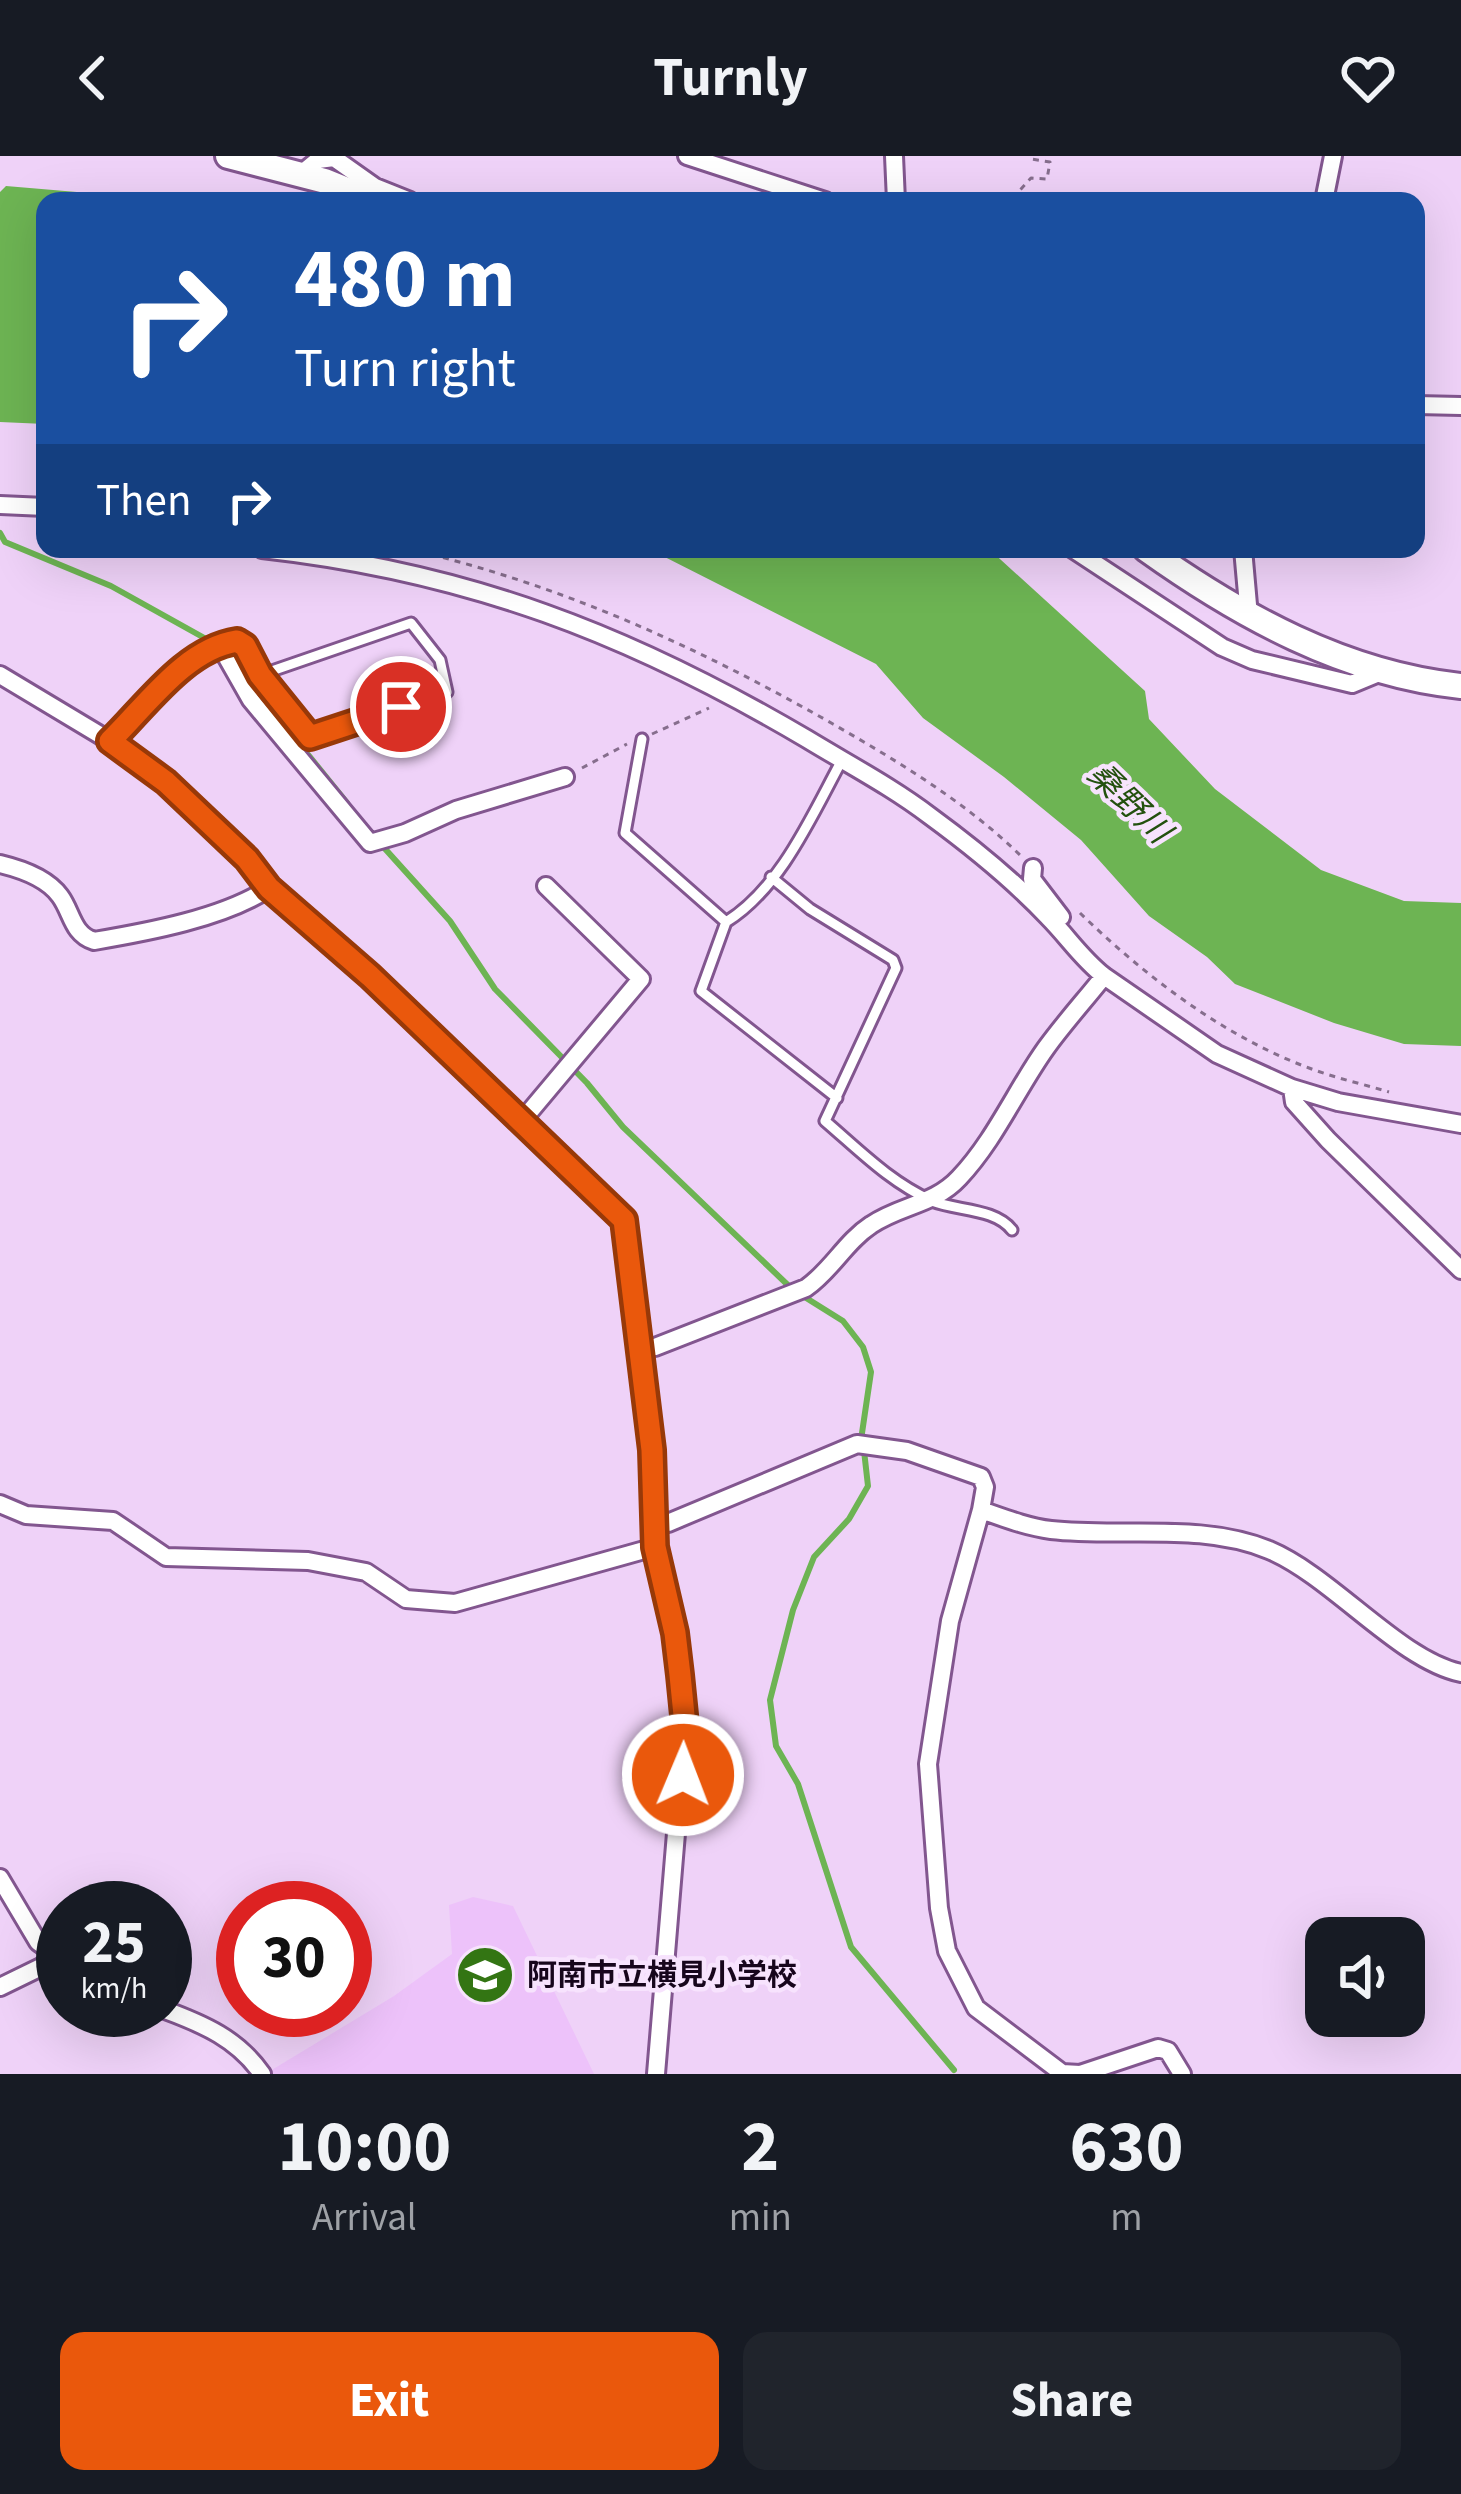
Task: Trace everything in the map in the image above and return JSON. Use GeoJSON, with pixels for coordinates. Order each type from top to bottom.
{"type":"FeatureCollection","features":[{"type":"Feature","properties":{"kind":"street"},"geometry":{"type":"LineString","coordinates":[[227,156],[254,158],[350,192]]}},
{"type":"Feature","properties":{"kind":"street"},"geometry":{"type":"LineString","coordinates":[[687,156],[797,192]]}},
{"type":"Feature","properties":{"kind":"street"},"geometry":{"type":"LineString","coordinates":[[894,156],[896,192]]}},
{"type":"Feature","properties":{"kind":"street"},"geometry":{"type":"LineString","coordinates":[[1326,192],[1333,156]]}},
{"type":"Feature","properties":{"kind":"street"},"geometry":{"type":"LineString","coordinates":[[301,174],[318,160],[334,158],[388,192]]}},
{"type":"Feature","properties":{"kind":"street"},"geometry":{"type":"LineString","coordinates":[[1425,405],[1461,406]]}},
{"type":"Feature","properties":{"kind":"street"},"geometry":{"type":"LineString","coordinates":[[0,505],[36,507]]}},
{"type":"Feature","properties":{"kind":"street"},"geometry":{"type":"LineString","coordinates":[[339,558],[532,605],[629,644],[708,683],[929,815],[1048,917],[1083,960],[1217,1054],[1292,1088],[1339,1102],[1461,1124]]}},
{"type":"Feature","properties":{"kind":"street"},"geometry":{"type":"LineString","coordinates":[[1087,558],[1222,647],[1252,660],[1352,684],[1382,672]]}},
{"type":"Feature","properties":{"kind":"street"},"geometry":{"type":"LineString","coordinates":[[1160,558],[1249,616],[1301,642],[1382,672],[1461,686]]}},
{"type":"Feature","properties":{"kind":"street"},"geometry":{"type":"LineString","coordinates":[[1244,558],[1249,616]]}},
{"type":"Feature","properties":{"kind":"street"},"geometry":{"type":"LineString","coordinates":[[110,741],[181,670],[213,648],[237,641]]}},
{"type":"Feature","properties":{"kind":"street"},"geometry":{"type":"LineString","coordinates":[[213,648],[226,656],[250,700],[370,843],[456,810],[565,777]]}},
{"type":"Feature","properties":{"kind":"street"},"geometry":{"type":"LineString","coordinates":[[0,675],[110,741],[166,782],[247,859],[269,888],[370,976],[624,1220],[652,1450],[655,1547],[675,1633],[685,1725],[656,2074]]}},
{"type":"Feature","properties":{"kind":"street"},"geometry":{"type":"LineString","coordinates":[[0,864],[38,878],[59,893],[76,929],[94,941],[177,923],[256,897],[269,888]]}},
{"type":"Feature","properties":{"kind":"street"},"geometry":{"type":"LineString","coordinates":[[1033,868],[1032,880],[1104,976]]}},
{"type":"Feature","properties":{"kind":"street"},"geometry":{"type":"LineString","coordinates":[[521,1122],[640,979],[546,886]]}},
{"type":"Feature","properties":{"kind":"street"},"geometry":{"type":"LineString","coordinates":[[641,1347],[655,1347],[806,1288],[824,1276],[844,1249],[878,1220],[932,1200],[958,1179],[991,1137],[1046,1048],[1104,976]]}},
{"type":"Feature","properties":{"kind":"street"},"geometry":{"type":"LineString","coordinates":[[1292,1088],[1294,1102],[1328,1141],[1461,1270]]}},
{"type":"Feature","properties":{"kind":"street"},"geometry":{"type":"LineString","coordinates":[[653,1526],[857,1444],[908,1451],[980,1478],[985,1487],[981,1510],[950,1621],[928,1764],[937,1889],[947,1951],[976,2008],[1062,2073],[1080,2074],[1159,2048],[1168,2051],[1182,2074]]}},
{"type":"Feature","properties":{"kind":"street"},"geometry":{"type":"LineString","coordinates":[[0,1504],[26,1515],[113,1521],[166,1557],[308,1561],[366,1572],[406,1599],[454,1603],[655,1547]]}},
{"type":"Feature","properties":{"kind":"street"},"geometry":{"type":"LineString","coordinates":[[981,1510],[1055,1531],[1198,1536],[1267,1550],[1316,1578],[1431,1662],[1461,1672]]}},
{"type":"Feature","properties":{"kind":"street"},"geometry":{"type":"LineString","coordinates":[[0,1878],[36,1939]]}},
{"type":"Feature","properties":{"kind":"street"},"geometry":{"type":"LineString","coordinates":[[0,1987],[36,1969]]}},
{"type":"Feature","properties":{"kind":"street"},"geometry":{"type":"LineString","coordinates":[[192,2020],[233,2042],[262,2074]]}},
{"type":"Feature","properties":{"kind":"lane"},"geometry":{"type":"LineString","coordinates":[[237,641],[245,646],[260,675],[310,737],[447,692],[440,660],[411,623],[260,675]]}},
{"type":"Feature","properties":{"kind":"lane"},"geometry":{"type":"LineString","coordinates":[[642,739],[625,833],[726,922]]}},
{"type":"Feature","properties":{"kind":"lane"},"geometry":{"type":"LineString","coordinates":[[837,1098],[701,992],[726,922],[794,848],[842,760]]}},
{"type":"Feature","properties":{"kind":"lane"},"geometry":{"type":"LineString","coordinates":[[771,877],[810,909],[893,960],[896,968],[825,1121],[872,1166],[932,1200],[994,1218],[1012,1230]]}},
{"type":"Feature","properties":{"kind":"path"},"geometry":{"type":"LineString","coordinates":[[1020,192],[1031,178],[1047,179],[1050,163],[1032,156]]}},
{"type":"Feature","properties":{"kind":"shaded area","name":"阿南市立横見小学校"},"geometry":{"type":"Polygon","coordinates":[[[473,1897],[513,1906],[594,2074],[272,2074],[270,2071],[326,2037],[372,2037],[372,2009],[452,1954],[449,1905],[473,1897]]]}},
{"type":"Feature","properties":{"kind":"water"},"geometry":{"type":"Polygon","coordinates":[[[6,186],[77,192],[36,192],[36,424],[0,422],[0,192],[6,186]]]}},
{"type":"Feature","properties":{"kind":"water","name":"桑野川"},"geometry":{"type":"Polygon","coordinates":[[[667,558],[999,558],[1145,691],[1149,719],[1215,789],[1321,870],[1404,901],[1461,903],[1461,1046],[1404,1044],[1334,1023],[1235,984],[1207,957],[1149,916],[1081,840],[923,718],[876,664],[667,558]]]}},
{"type":"Feature","properties":{"kind":"waterway"},"geometry":{"type":"LineString","coordinates":[[0,533],[5,542],[36,555]]}},
{"type":"Feature","properties":{"kind":"waterway"},"geometry":{"type":"LineString","coordinates":[[44,558],[111,586],[208,640]]}},
{"type":"Feature","properties":{"kind":"waterway"},"geometry":{"type":"LineString","coordinates":[[234,654],[260,695],[347,803]]}},
{"type":"Feature","properties":{"kind":"waterway"},"geometry":{"type":"LineString","coordinates":[[378,841],[450,921],[495,989],[623,1127],[792,1289]]}},
{"type":"Feature","properties":{"kind":"waterway"},"geometry":{"type":"LineString","coordinates":[[803,1296],[843,1321],[863,1347],[871,1372],[862,1433],[868,1486],[849,1519],[814,1557],[793,1610],[770,1700],[776,1746],[798,1784],[851,1947],[954,2070]]}},
{"type":"Feature","properties":{"kind":"place","name":"阿南市立横見小学校"},"geometry":{"type":"Point","coordinates":[485,1975]}},
{"type":"Feature","properties":{"kind":"route"},"geometry":{"type":"LineString","coordinates":[[401,707],[310,737],[237,641],[213,648],[181,670],[110,741],[166,782],[247,859],[269,888],[370,976],[624,1220],[652,1450],[655,1547],[680,1675],[683,1775]]}}]}
